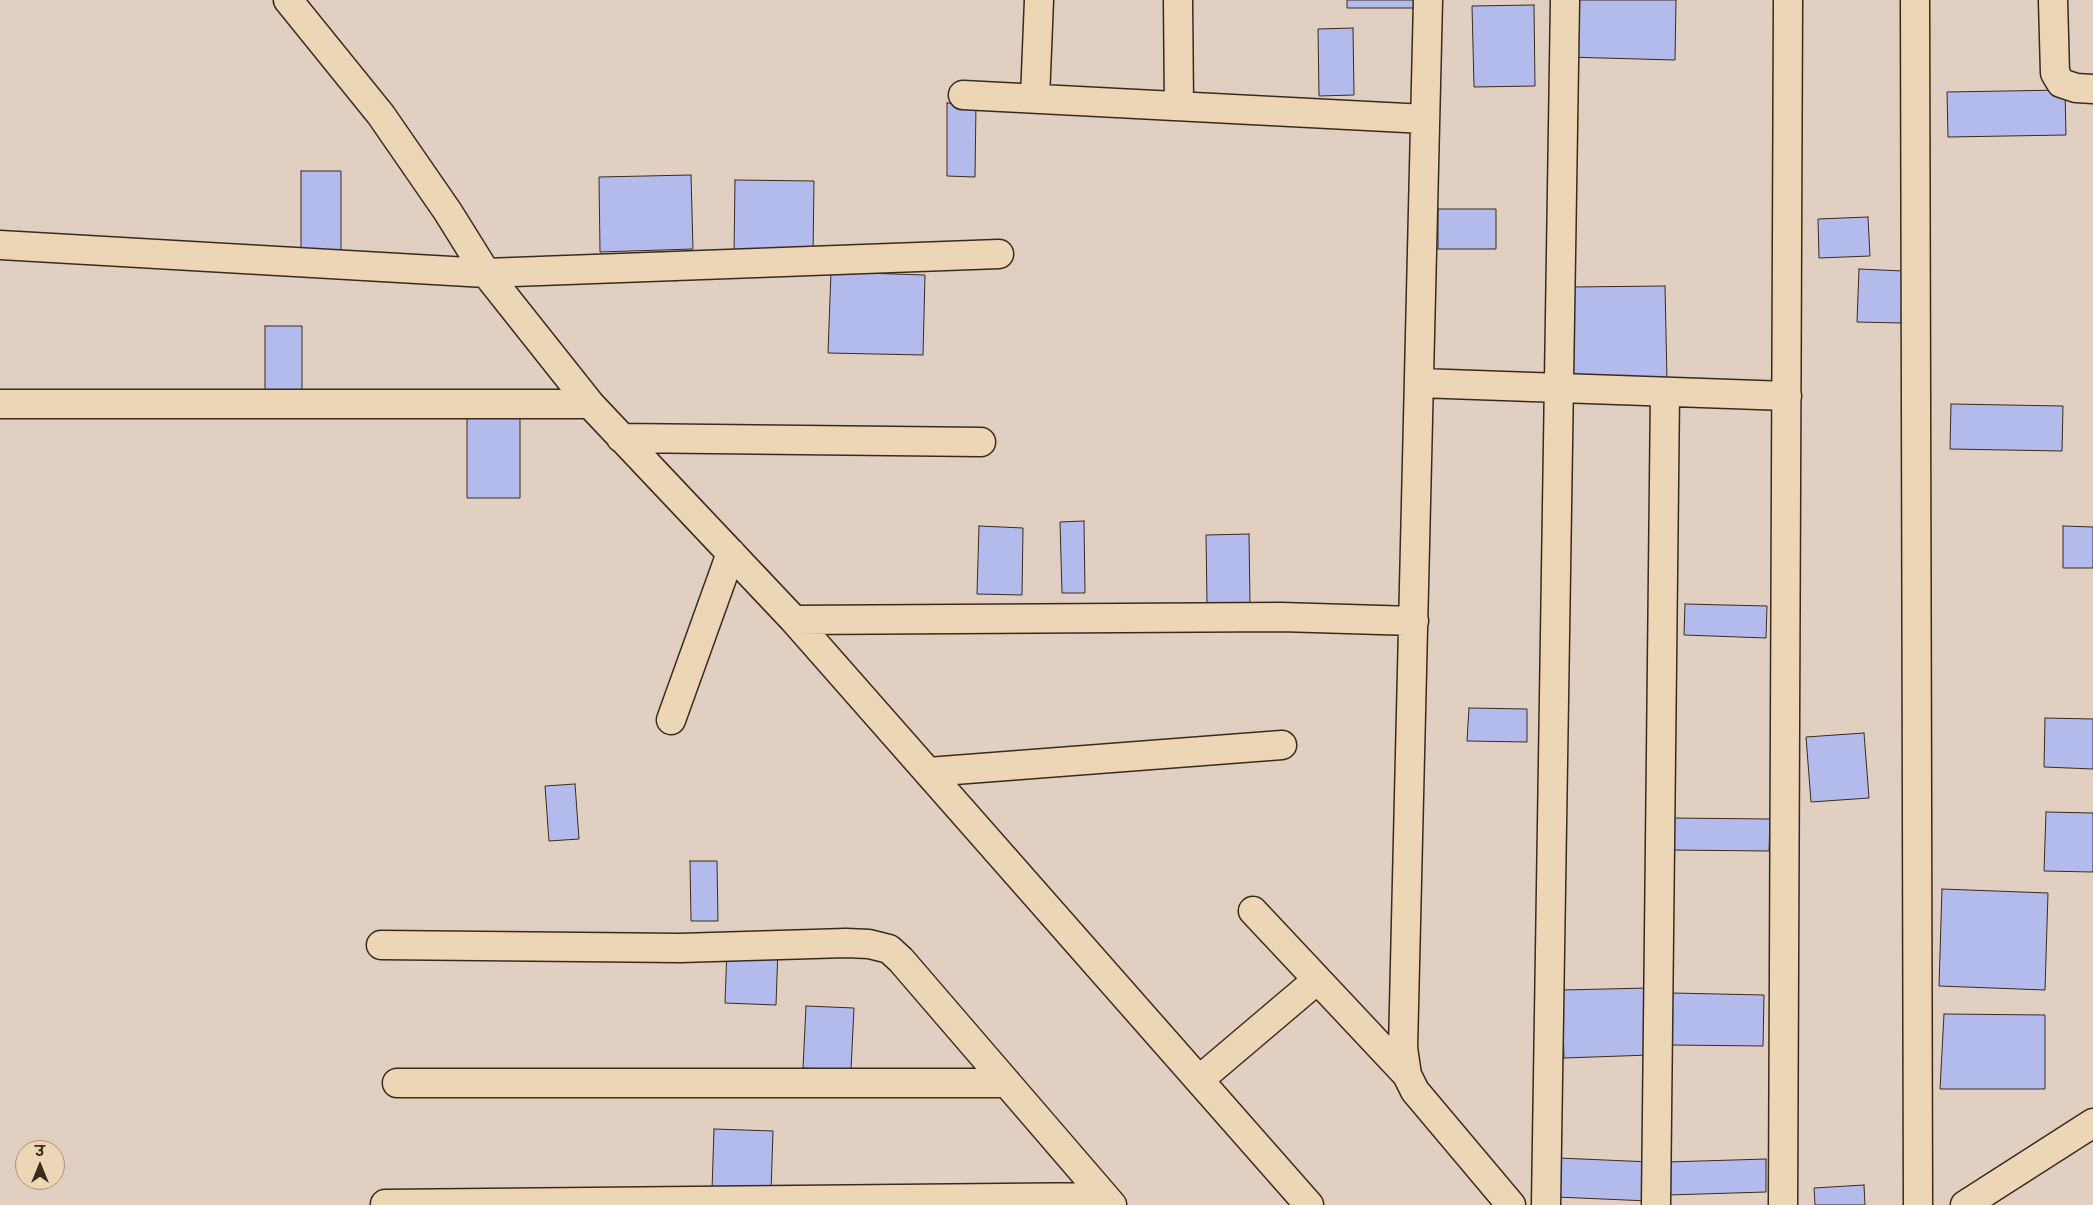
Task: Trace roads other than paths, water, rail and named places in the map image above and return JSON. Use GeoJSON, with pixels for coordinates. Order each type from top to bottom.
{"type":"FeatureCollection","features":[{"type":"Feature","properties":{"kind":"street"},"geometry":{"type":"LineString","coordinates":[[288,0],[381,115],[448,212],[486,273],[590,404],[794,620],[1309,1205]]}},
{"type":"Feature","properties":{"kind":"street"},"geometry":{"type":"LineString","coordinates":[[1036,98],[1039,0]]}},
{"type":"Feature","properties":{"kind":"street"},"geometry":{"type":"LineString","coordinates":[[1178,0],[1178,105]]}},
{"type":"Feature","properties":{"kind":"street"},"geometry":{"type":"LineString","coordinates":[[1407,1075],[1403,1048],[1428,0]]}},
{"type":"Feature","properties":{"kind":"street"},"geometry":{"type":"LineString","coordinates":[[1546,1205],[1565,0]]}},
{"type":"Feature","properties":{"kind":"street"},"geometry":{"type":"LineString","coordinates":[[1783,1205],[1788,0]]}},
{"type":"Feature","properties":{"kind":"street"},"geometry":{"type":"LineString","coordinates":[[1915,0],[1918,1205]]}},
{"type":"Feature","properties":{"kind":"street"},"geometry":{"type":"LineString","coordinates":[[2053,0],[2055,73],[2061,84],[2076,88],[2093,88]]}},
{"type":"Feature","properties":{"kind":"street"},"geometry":{"type":"LineString","coordinates":[[963,95],[1425,118]]}},
{"type":"Feature","properties":{"kind":"street"},"geometry":{"type":"LineString","coordinates":[[0,245],[486,273],[999,254]]}},
{"type":"Feature","properties":{"kind":"street"},"geometry":{"type":"LineString","coordinates":[[1419,383],[1787,396]]}},
{"type":"Feature","properties":{"kind":"street"},"geometry":{"type":"LineString","coordinates":[[1656,1205],[1665,392]]}},
{"type":"Feature","properties":{"kind":"street"},"geometry":{"type":"LineString","coordinates":[[0,404],[590,404]]}},
{"type":"Feature","properties":{"kind":"street"},"geometry":{"type":"LineString","coordinates":[[621,438],[981,442]]}},
{"type":"Feature","properties":{"kind":"street"},"geometry":{"type":"LineString","coordinates":[[671,720],[731,553]]}},
{"type":"Feature","properties":{"kind":"street"},"geometry":{"type":"LineString","coordinates":[[794,620],[1281,617],[1414,621]]}},
{"type":"Feature","properties":{"kind":"street"},"geometry":{"type":"LineString","coordinates":[[928,772],[1282,745]]}},
{"type":"Feature","properties":{"kind":"street"},"geometry":{"type":"LineString","coordinates":[[1252,911],[1407,1075],[1416,1091],[1510,1205]]}},
{"type":"Feature","properties":{"kind":"street"},"geometry":{"type":"LineString","coordinates":[[381,945],[680,948],[846,943],[869,944],[888,949],[901,960],[1108,1201]]}},
{"type":"Feature","properties":{"kind":"street"},"geometry":{"type":"LineString","coordinates":[[1199,1080],[1317,980]]}},
{"type":"Feature","properties":{"kind":"street"},"geometry":{"type":"LineString","coordinates":[[397,1083],[1007,1083]]}},
{"type":"Feature","properties":{"kind":"street"},"geometry":{"type":"LineString","coordinates":[[1965,1205],[2093,1123]]}},
{"type":"Feature","properties":{"kind":"street"},"geometry":{"type":"LineString","coordinates":[[385,1204],[1108,1201]]}}]}
